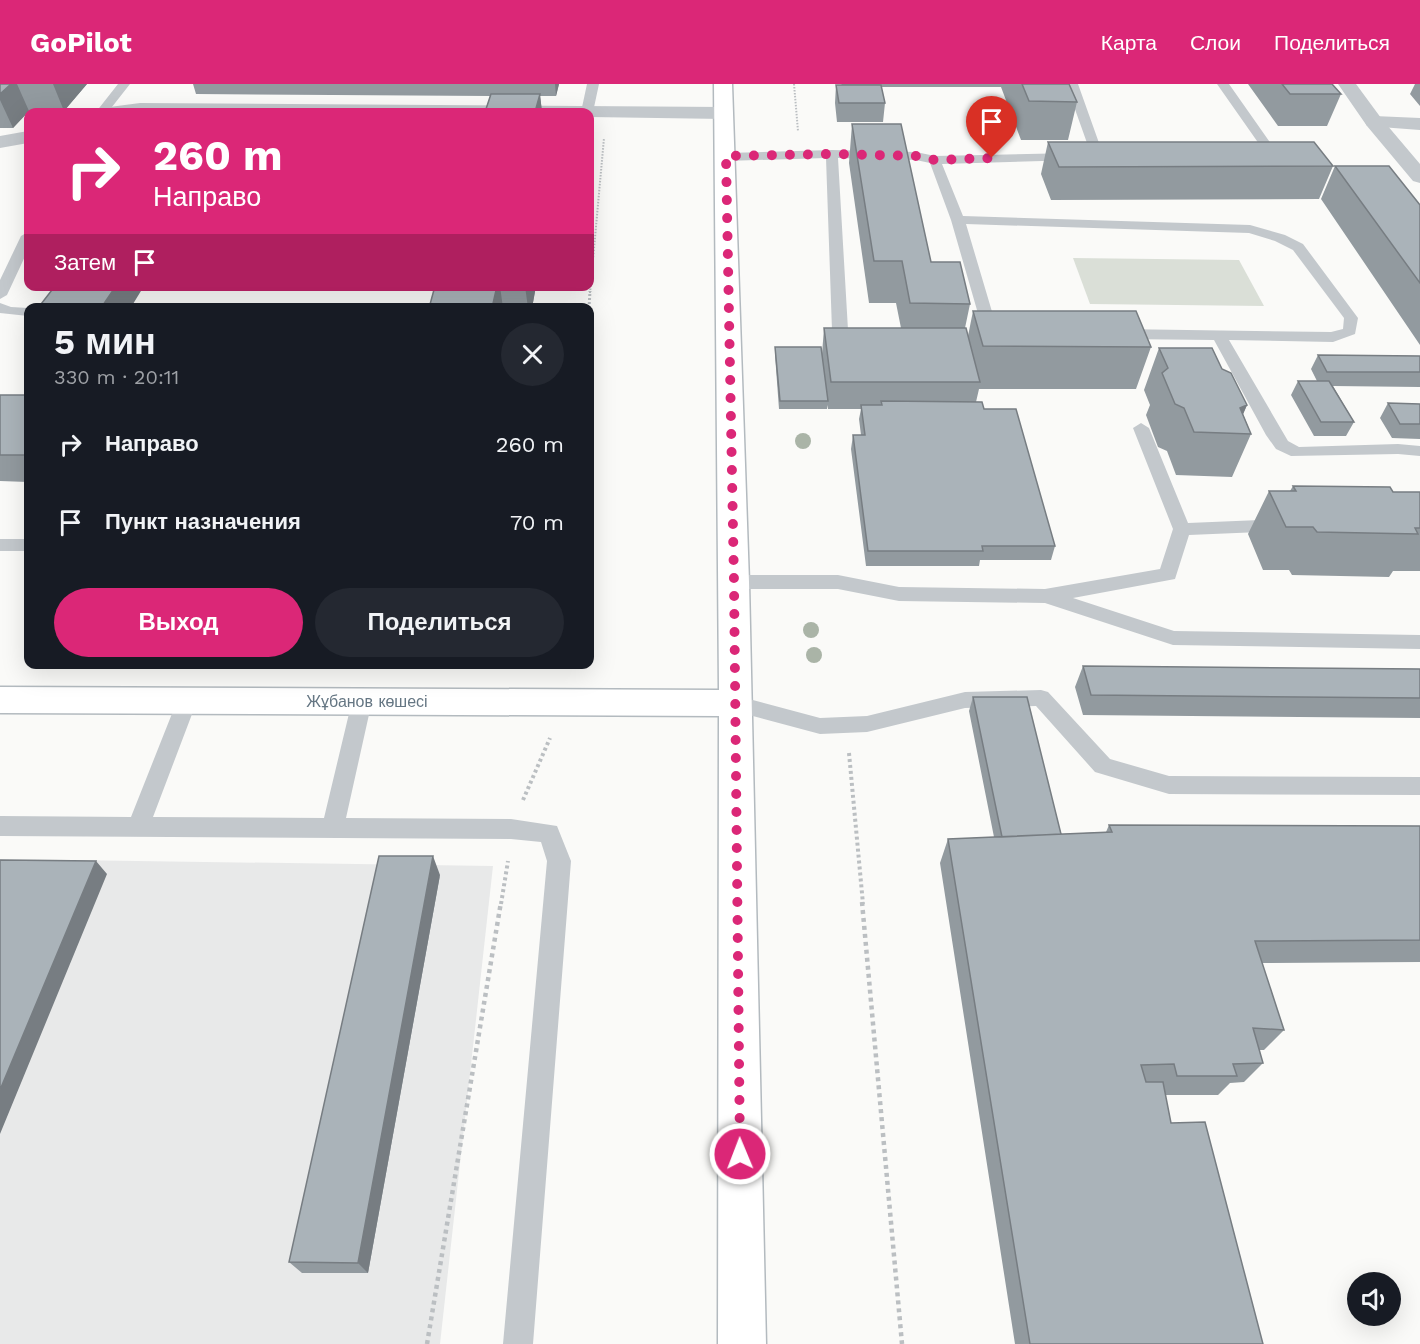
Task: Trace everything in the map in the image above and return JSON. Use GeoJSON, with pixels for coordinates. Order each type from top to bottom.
{"type":"FeatureCollection","features":[{"type":"Feature","properties":{"kind":"main road"},"geometry":{"type":"LineString","coordinates":[[724,98],[734,582],[742,1344]]}},
{"type":"Feature","properties":{"kind":"main road","name":"Жұбанов көшесі"},"geometry":{"type":"LineString","coordinates":[[0,700],[734,703]]}},
{"type":"Feature","properties":{"kind":"street"},"geometry":{"type":"LineString","coordinates":[[1347,84],[1374,122],[1420,177]]}},
{"type":"Feature","properties":{"kind":"street"},"geometry":{"type":"LineString","coordinates":[[594,112],[724,98]]}},
{"type":"Feature","properties":{"kind":"street"},"geometry":{"type":"LineString","coordinates":[[1374,122],[1420,124]]}},
{"type":"Feature","properties":{"kind":"street"},"geometry":{"type":"LineString","coordinates":[[0,142],[24,138]]}},
{"type":"Feature","properties":{"kind":"lane"},"geometry":{"type":"LineString","coordinates":[[105,108],[124,84]]}},
{"type":"Feature","properties":{"kind":"lane"},"geometry":{"type":"LineString","coordinates":[[588,108],[593,84]]}},
{"type":"Feature","properties":{"kind":"lane"},"geometry":{"type":"LineString","coordinates":[[726,156],[832,154],[916,156],[935,160],[1104,157],[1072,84]]}},
{"type":"Feature","properties":{"kind":"lane"},"geometry":{"type":"LineString","coordinates":[[1223,84],[1275,159]]}},
{"type":"Feature","properties":{"kind":"lane"},"geometry":{"type":"LineString","coordinates":[[832,154],[840,330]]}},
{"type":"Feature","properties":{"kind":"lane"},"geometry":{"type":"LineString","coordinates":[[935,160],[958,220],[986,317],[1004,328],[1020,331]]}},
{"type":"Feature","properties":{"kind":"lane"},"geometry":{"type":"LineString","coordinates":[[958,220],[1250,229],[1280,238],[1298,247],[1351,318],[1350,331],[1333,337],[1100,334]]}},
{"type":"Feature","properties":{"kind":"lane"},"geometry":{"type":"LineString","coordinates":[[0,295],[20,244]]}},
{"type":"Feature","properties":{"kind":"lane"},"geometry":{"type":"LineString","coordinates":[[0,307],[9,311],[24,312]]}},
{"type":"Feature","properties":{"kind":"lane"},"geometry":{"type":"LineString","coordinates":[[1220,336],[1274,435],[1282,445],[1297,452],[1398,448],[1420,451]]}},
{"type":"Feature","properties":{"kind":"lane"},"geometry":{"type":"LineString","coordinates":[[734,582],[838,582],[899,594],[1045,596],[1168,574],[1182,529],[1141,428]]}},
{"type":"Feature","properties":{"kind":"lane"},"geometry":{"type":"LineString","coordinates":[[1182,529],[1301,524]]}},
{"type":"Feature","properties":{"kind":"lane"},"geometry":{"type":"LineString","coordinates":[[0,545],[24,545]]}},
{"type":"Feature","properties":{"kind":"lane"},"geometry":{"type":"LineString","coordinates":[[1045,596],[1173,638],[1420,642]]}},
{"type":"Feature","properties":{"kind":"lane"},"geometry":{"type":"LineString","coordinates":[[734,703],[820,726],[867,724],[965,700],[1041,698],[1103,766],[1169,785],[1420,786]]}},
{"type":"Feature","properties":{"kind":"lane"},"geometry":{"type":"LineString","coordinates":[[138,828],[187,701]]}},
{"type":"Feature","properties":{"kind":"lane"},"geometry":{"type":"LineString","coordinates":[[333,828],[362,701]]}},
{"type":"Feature","properties":{"kind":"lane"},"geometry":{"type":"LineString","coordinates":[[0,826],[511,829],[549,833],[559,861],[518,1344]]}},
{"type":"Feature","properties":{"kind":"path"},"geometry":{"type":"LineString","coordinates":[[794,84],[798,130]]}},
{"type":"Feature","properties":{"kind":"path"},"geometry":{"type":"LineString","coordinates":[[594,256],[608,112]]}},
{"type":"Feature","properties":{"kind":"path"},"geometry":{"type":"LineString","coordinates":[[427,1344],[508,865],[511,829],[551,737]]}},
{"type":"Feature","properties":{"kind":"path"},"geometry":{"type":"LineString","coordinates":[[849,752],[902,1344]]}},
{"type":"Feature","properties":{"kind":"shaded area"},"geometry":{"type":"Polygon","coordinates":[[[1073,258],[1239,260],[1264,306],[1090,304],[1073,258]]]}},
{"type":"Feature","properties":{"kind":"shaded area"},"geometry":{"type":"Polygon","coordinates":[[[0,859],[493,866],[440,1344],[0,1344],[0,859]]]}},
{"type":"Feature","properties":{"kind":"building"},"geometry":{"type":"Polygon","coordinates":[[[0,84],[11,84],[0,94],[0,84]]]}},
{"type":"Feature","properties":{"kind":"building"},"geometry":{"type":"Polygon","coordinates":[[[1022,84],[1069,84],[1077,102],[1029,101],[1022,84]]]}},
{"type":"Feature","properties":{"kind":"building"},"geometry":{"type":"Polygon","coordinates":[[[1282,84],[1332,84],[1341,94],[1290,94],[1282,84]]]}},
{"type":"Feature","properties":{"kind":"building"},"geometry":{"type":"Polygon","coordinates":[[[836,85],[881,85],[885,103],[839,103],[836,85]]]}},
{"type":"Feature","properties":{"kind":"building"},"geometry":{"type":"Polygon","coordinates":[[[491,94],[540,94],[536,108],[486,108],[491,94]]]}},
{"type":"Feature","properties":{"kind":"building"},"geometry":{"type":"Polygon","coordinates":[[[852,124],[901,124],[931,262],[960,262],[970,304],[910,303],[902,261],[874,261],[852,124]]]}},
{"type":"Feature","properties":{"kind":"building"},"geometry":{"type":"Polygon","coordinates":[[[1048,142],[1314,142],[1333,166],[1059,167],[1048,142]]]}},
{"type":"Feature","properties":{"kind":"building"},"geometry":{"type":"Polygon","coordinates":[[[1335,166],[1389,166],[1420,205],[1420,283],[1335,166]]]}},
{"type":"Feature","properties":{"kind":"building"},"geometry":{"type":"Polygon","coordinates":[[[51,291],[113,291],[104,303],[42,303],[51,291]]]}},
{"type":"Feature","properties":{"kind":"building"},"geometry":{"type":"Polygon","coordinates":[[[434,291],[496,291],[493,303],[430,303],[434,291]]]}},
{"type":"Feature","properties":{"kind":"building"},"geometry":{"type":"Polygon","coordinates":[[[973,311],[1136,311],[1151,347],[983,346],[973,311]]]}},
{"type":"Feature","properties":{"kind":"building"},"geometry":{"type":"Polygon","coordinates":[[[824,328],[966,328],[980,382],[831,382],[824,328]]]}},
{"type":"Feature","properties":{"kind":"building"},"geometry":{"type":"Polygon","coordinates":[[[775,347],[821,347],[828,401],[780,401],[775,347]]]}},
{"type":"Feature","properties":{"kind":"building"},"geometry":{"type":"Polygon","coordinates":[[[1159,348],[1212,348],[1222,369],[1231,373],[1247,405],[1240,408],[1251,434],[1194,432],[1184,408],[1175,404],[1162,373],[1168,368],[1159,348]]]}},
{"type":"Feature","properties":{"kind":"building"},"geometry":{"type":"Polygon","coordinates":[[[1318,355],[1420,356],[1420,372],[1327,372],[1318,355]]]}},
{"type":"Feature","properties":{"kind":"building"},"geometry":{"type":"Polygon","coordinates":[[[1298,381],[1329,381],[1354,422],[1321,422],[1298,381]]]}},
{"type":"Feature","properties":{"kind":"building"},"geometry":{"type":"Polygon","coordinates":[[[0,395],[24,395],[24,455],[0,455],[0,395]]]}},
{"type":"Feature","properties":{"kind":"building"},"geometry":{"type":"Polygon","coordinates":[[[881,401],[982,402],[984,409],[1016,409],[1055,546],[982,546],[983,551],[868,551],[853,435],[865,435],[861,405],[882,405],[881,401]]]}},
{"type":"Feature","properties":{"kind":"building"},"geometry":{"type":"Polygon","coordinates":[[[1388,403],[1420,404],[1420,424],[1400,424],[1388,403]]]}},
{"type":"Feature","properties":{"kind":"building"},"geometry":{"type":"Polygon","coordinates":[[[1293,486],[1390,487],[1393,492],[1420,492],[1420,528],[1415,528],[1418,534],[1317,532],[1313,527],[1286,527],[1269,491],[1296,491],[1293,486]]]}},
{"type":"Feature","properties":{"kind":"building"},"geometry":{"type":"Polygon","coordinates":[[[1083,666],[1420,669],[1420,698],[1091,695],[1083,666]]]}},
{"type":"Feature","properties":{"kind":"building"},"geometry":{"type":"Polygon","coordinates":[[[973,697],[1027,697],[1061,834],[1002,837],[973,697]]]}},
{"type":"Feature","properties":{"kind":"building"},"geometry":{"type":"Polygon","coordinates":[[[1109,825],[1420,826],[1420,940],[1255,941],[1284,1030],[1253,1028],[1263,1063],[1233,1064],[1237,1076],[1177,1076],[1174,1064],[1141,1065],[1146,1082],[1163,1082],[1171,1123],[1205,1122],[1263,1344],[1030,1344],[948,839],[1112,832],[1109,825]]]}},
{"type":"Feature","properties":{"kind":"building"},"geometry":{"type":"Polygon","coordinates":[[[379,856],[433,856],[358,1263],[289,1262],[379,856]]]}},
{"type":"Feature","properties":{"kind":"building"},"geometry":{"type":"Polygon","coordinates":[[[0,860],[96,861],[0,1090],[0,860]]]}},
{"type":"Feature","properties":{"kind":"route"},"geometry":{"type":"LineString","coordinates":[[740,1154],[734,582],[726,156],[832,154],[916,156],[935,160],[992,158]]}}]}
